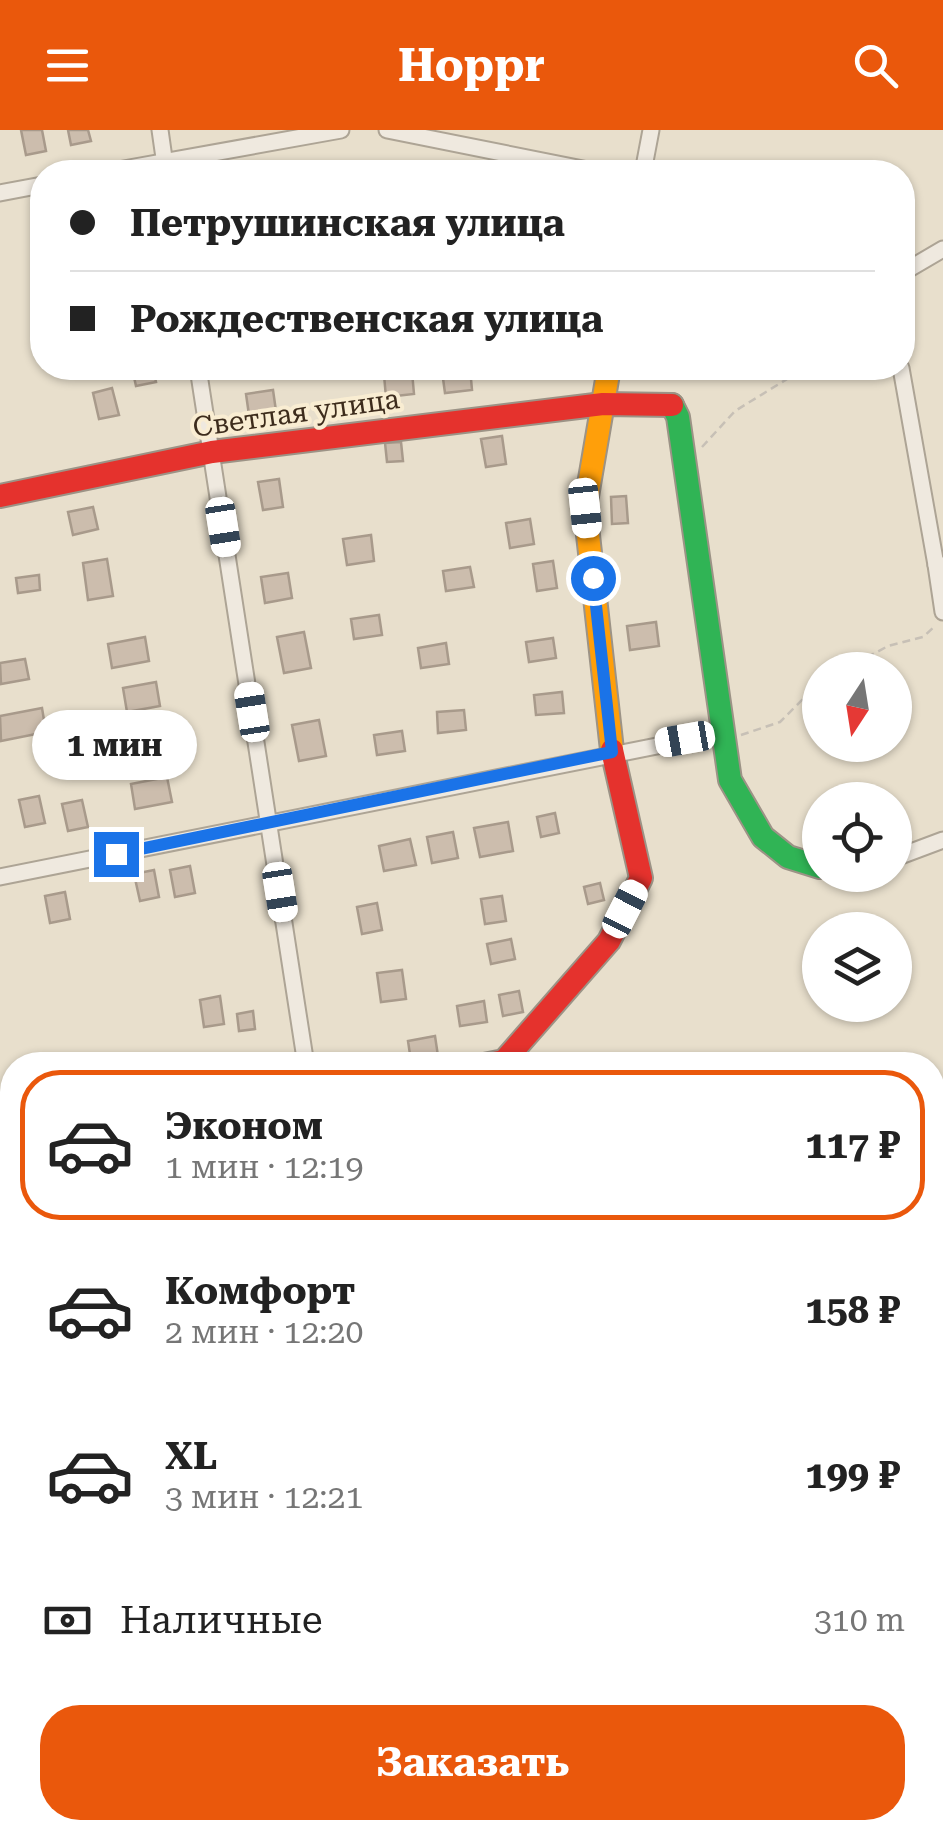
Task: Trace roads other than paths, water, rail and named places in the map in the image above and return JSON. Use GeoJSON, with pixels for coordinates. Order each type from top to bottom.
{"type":"FeatureCollection","features":[{"type":"Feature","properties":{"kind":"street"},"geometry":{"type":"LineString","coordinates":[[160,130],[164,160]]}},
{"type":"Feature","properties":{"kind":"street"},"geometry":{"type":"LineString","coordinates":[[198,160],[341,130]]}},
{"type":"Feature","properties":{"kind":"street"},"geometry":{"type":"LineString","coordinates":[[387,130],[538,160]]}},
{"type":"Feature","properties":{"kind":"street"},"geometry":{"type":"LineString","coordinates":[[646,160],[651,130]]}},
{"type":"Feature","properties":{"kind":"street"},"geometry":{"type":"LineString","coordinates":[[0,194],[30,188]]}},
{"type":"Feature","properties":{"kind":"street"},"geometry":{"type":"LineString","coordinates":[[915,266],[943,250]]}},
{"type":"Feature","properties":{"kind":"street"},"geometry":{"type":"LineString","coordinates":[[200,380],[304,1052]]}},
{"type":"Feature","properties":{"kind":"street"},"geometry":{"type":"LineString","coordinates":[[512,1052],[610,940],[641,878],[612,752],[585,508],[608,380]]}},
{"type":"Feature","properties":{"kind":"street"},"geometry":{"type":"LineString","coordinates":[[903,380],[939,565],[943,616]]}},
{"type":"Feature","properties":{"kind":"street","name":"Светлая улица"},"geometry":{"type":"LineString","coordinates":[[0,496],[212,452],[603,404],[671,402],[678,417],[722,733]]}},
{"type":"Feature","properties":{"kind":"street"},"geometry":{"type":"LineString","coordinates":[[0,877],[722,733],[730,780],[742,811],[760,838],[787,858],[802,862]]}},
{"type":"Feature","properties":{"kind":"street"},"geometry":{"type":"LineString","coordinates":[[912,852],[943,840]]}}]}
